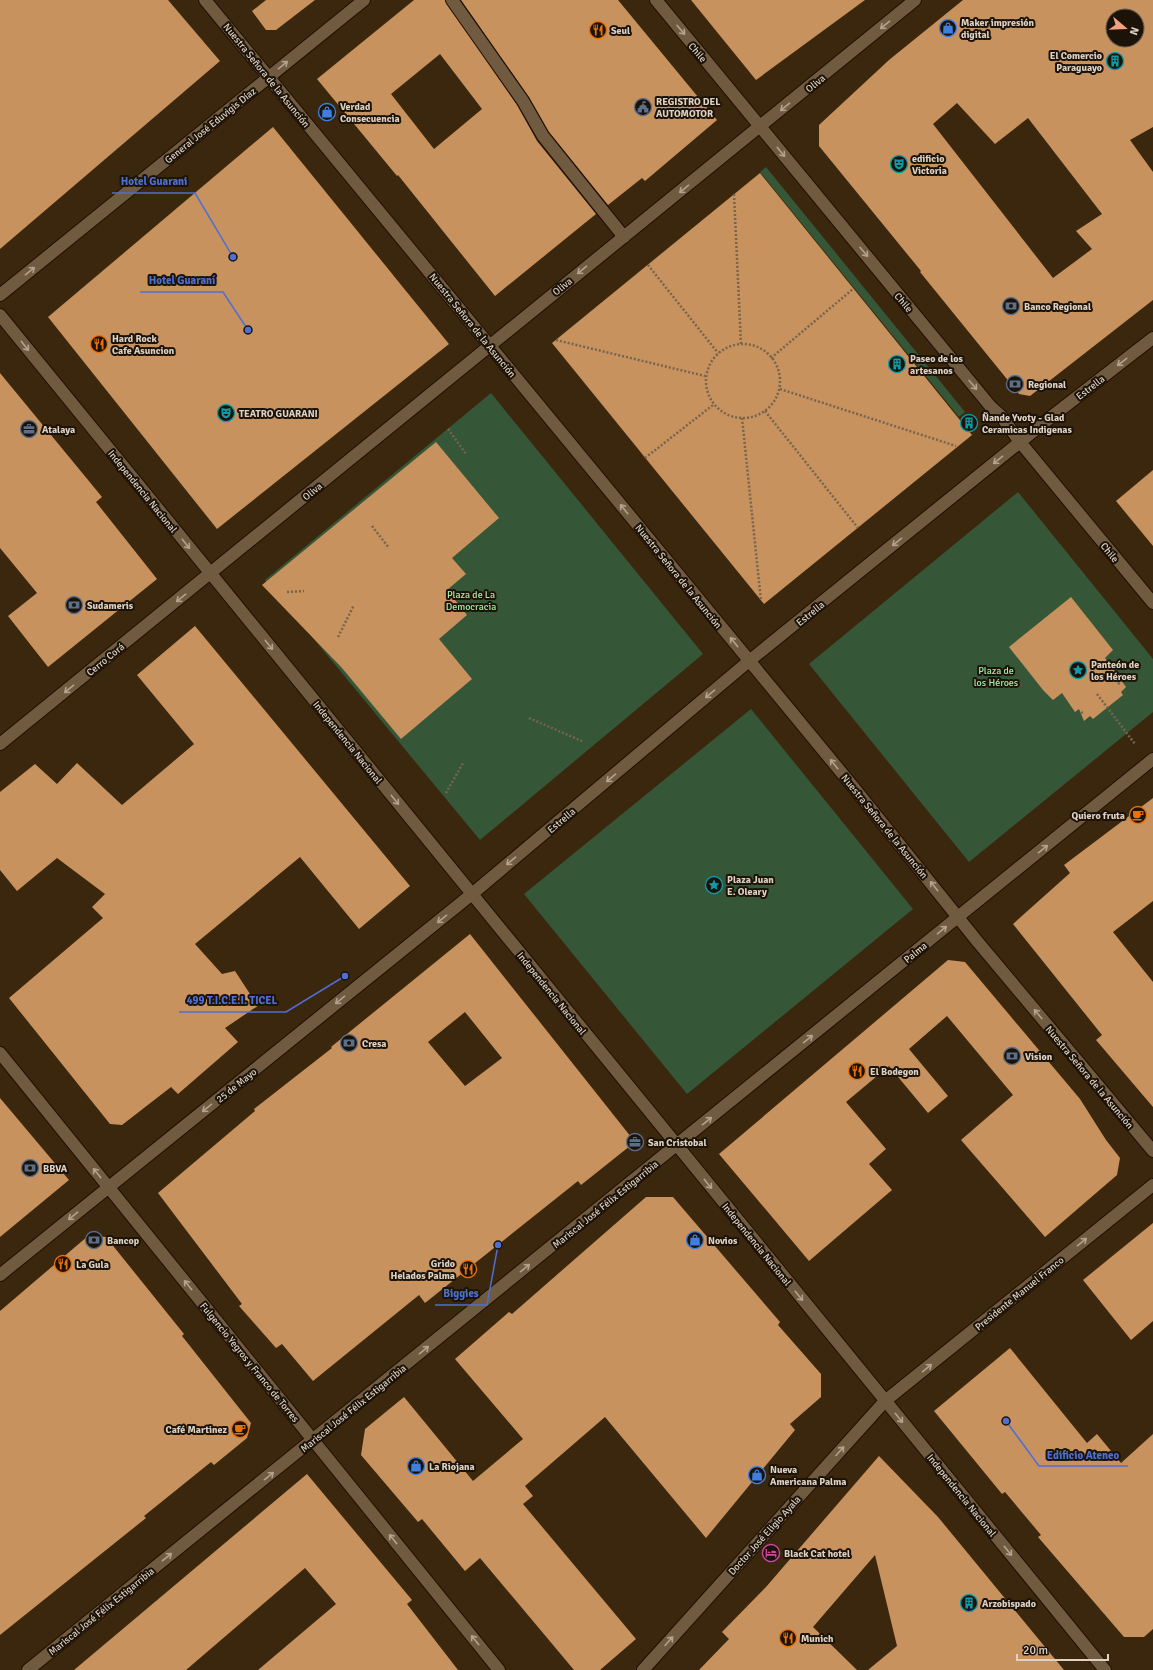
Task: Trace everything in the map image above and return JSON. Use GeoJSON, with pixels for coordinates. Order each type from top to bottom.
{"type":"FeatureCollection","features":[{"type":"Feature","properties":{"kind":"street","name":"Nuestra Señora de la Asunción"},"geometry":{"type":"LineString","coordinates":[[205,0],[749,661],[976,941],[1153,1151]]}},
{"type":"Feature","properties":{"kind":"street","name":"General José Eduvigis Díaz"},"geometry":{"type":"LineString","coordinates":[[0,295],[364,0]]}},
{"type":"Feature","properties":{"kind":"street"},"geometry":{"type":"LineString","coordinates":[[452,0],[523,101],[543,136],[624,237]]}},
{"type":"Feature","properties":{"kind":"street","name":"Chile"},"geometry":{"type":"LineString","coordinates":[[656,0],[991,407],[1001,416],[1020,442],[1153,603]]}},
{"type":"Feature","properties":{"kind":"street","name":"Oliva"},"geometry":{"type":"LineString","coordinates":[[211,574],[489,345],[761,127],[915,0]]}},
{"type":"Feature","properties":{"kind":"street","name":"Independencia Nacional"},"geometry":{"type":"LineString","coordinates":[[0,315],[1105,1670]]}},
{"type":"Feature","properties":{"kind":"street","name":"Estrella"},"geometry":{"type":"LineString","coordinates":[[472,894],[749,661],[1020,442],[1153,338]]}},
{"type":"Feature","properties":{"kind":"street","name":"Cerro Corá"},"geometry":{"type":"LineString","coordinates":[[0,744],[211,574]]}},
{"type":"Feature","properties":{"kind":"street","name":"Palma"},"geometry":{"type":"LineString","coordinates":[[680,1150],[958,917],[1151,761]]}},
{"type":"Feature","properties":{"kind":"street","name":"25 de Mayo"},"geometry":{"type":"LineString","coordinates":[[0,1275],[472,894]]}},
{"type":"Feature","properties":{"kind":"street","name":"Fulgencio Yegros y Franco de Torres"},"geometry":{"type":"LineString","coordinates":[[0,1053],[499,1670]]}},
{"type":"Feature","properties":{"kind":"street","name":"Mariscal José Félix Estigarribia"},"geometry":{"type":"LineString","coordinates":[[28,1670],[313,1440],[680,1150]]}},
{"type":"Feature","properties":{"kind":"street","name":"Presidente Manuel Franco"},"geometry":{"type":"LineString","coordinates":[[885,1401],[1153,1186]]}},
{"type":"Feature","properties":{"kind":"street","name":"Doctor José Eligio Ayala"},"geometry":{"type":"LineString","coordinates":[[643,1670],[885,1401]]}},
{"type":"Feature","properties":{"kind":"path"},"geometry":{"type":"LineString","coordinates":[[734,194],[741,345]]}},
{"type":"Feature","properties":{"kind":"path"},"geometry":{"type":"LineString","coordinates":[[648,265],[718,353]]}},
{"type":"Feature","properties":{"kind":"path"},"geometry":{"type":"LineString","coordinates":[[771,358],[853,289]]}},
{"type":"Feature","properties":{"kind":"path"},"geometry":{"type":"LineString","coordinates":[[556,340],[705,376]]}},
{"type":"Feature","properties":{"kind":"path"},"geometry":{"type":"LineString","coordinates":[[741,345],[757,347],[768,354],[776,363],[780,376],[780,389],[775,400],[765,411],[756,416],[733,418],[722,413],[713,405],[707,394],[705,376],[712,360],[718,353],[732,346],[741,345]]}},
{"type":"Feature","properties":{"kind":"path"},"geometry":{"type":"LineString","coordinates":[[780,389],[956,446]]}},
{"type":"Feature","properties":{"kind":"path"},"geometry":{"type":"LineString","coordinates":[[645,458],[713,405]]}},
{"type":"Feature","properties":{"kind":"path"},"geometry":{"type":"LineString","coordinates":[[765,411],[858,528]]}},
{"type":"Feature","properties":{"kind":"path"},"geometry":{"type":"LineString","coordinates":[[742,418],[761,600]]}},
{"type":"Feature","properties":{"kind":"path"},"geometry":{"type":"LineString","coordinates":[[448,429],[466,454]]}},
{"type":"Feature","properties":{"kind":"path"},"geometry":{"type":"LineString","coordinates":[[372,526],[389,548]]}},
{"type":"Feature","properties":{"kind":"path"},"geometry":{"type":"LineString","coordinates":[[287,592],[304,591]]}},
{"type":"Feature","properties":{"kind":"path"},"geometry":{"type":"LineString","coordinates":[[338,637],[354,604]]}},
{"type":"Feature","properties":{"kind":"path"},"geometry":{"type":"LineString","coordinates":[[1118,684],[1121,681]]}},
{"type":"Feature","properties":{"kind":"path"},"geometry":{"type":"LineString","coordinates":[[1097,694],[1128,735]]}},
{"type":"Feature","properties":{"kind":"path"},"geometry":{"type":"LineString","coordinates":[[529,718],[584,742]]}},
{"type":"Feature","properties":{"kind":"path"},"geometry":{"type":"LineString","coordinates":[[446,793],[463,763]]}},
{"type":"Feature","properties":{"kind":"green space"},"geometry":{"type":"Polygon","coordinates":[[[766,167],[965,412],[959,417],[760,172],[766,167]]]}},
{"type":"Feature","properties":{"kind":"green space","name":"Plaza de La Democracia"},"geometry":{"type":"Polygon","coordinates":[[[491,393],[703,654],[480,840],[265,580],[491,393]]]}},
{"type":"Feature","properties":{"kind":"green space","name":"Plaza de los Héroes"},"geometry":{"type":"Polygon","coordinates":[[[1018,492],[1153,659],[1153,712],[969,862],[809,664],[1018,492]]]}},
{"type":"Feature","properties":{"kind":"green space"},"geometry":{"type":"Polygon","coordinates":[[[751,709],[913,909],[687,1094],[524,894],[751,709]]]}},
{"type":"Feature","properties":{"kind":"building"},"geometry":{"type":"Polygon","coordinates":[[[0,0],[168,0],[220,61],[0,249],[0,0]]]}},
{"type":"Feature","properties":{"kind":"building"},"geometry":{"type":"Polygon","coordinates":[[[266,0],[315,0],[276,30],[266,30],[252,11],[266,0]]]}},
{"type":"Feature","properties":{"kind":"building"},"geometry":{"type":"Polygon","coordinates":[[[414,0],[445,0],[517,105],[537,141],[596,214],[495,296],[398,175],[397,176],[317,79],[414,0]],[[440,54],[391,94],[434,149],[482,109],[440,54]]]}},
{"type":"Feature","properties":{"kind":"building"},"geometry":{"type":"Polygon","coordinates":[[[461,0],[618,0],[717,120],[645,181],[642,178],[608,205],[549,132],[529,97],[461,0]]]}},
{"type":"Feature","properties":{"kind":"building"},"geometry":{"type":"Polygon","coordinates":[[[691,0],[865,0],[756,80],[691,0]]]}},
{"type":"Feature","properties":{"kind":"building"},"geometry":{"type":"Polygon","coordinates":[[[963,0],[1153,0],[1153,127],[1130,140],[1153,172],[1153,300],[1030,396],[1019,394],[819,146],[819,125],[889,60],[963,0]],[[957,103],[933,124],[1053,278],[1092,249],[1076,231],[1102,214],[1028,118],[995,144],[957,103]]]}},
{"type":"Feature","properties":{"kind":"building"},"geometry":{"type":"Polygon","coordinates":[[[273,127],[449,344],[217,529],[48,317],[273,127]]]}},
{"type":"Feature","properties":{"kind":"building"},"geometry":{"type":"Polygon","coordinates":[[[760,173],[972,435],[764,604],[552,343],[760,173]]]}},
{"type":"Feature","properties":{"kind":"building"},"geometry":{"type":"Polygon","coordinates":[[[0,373],[102,497],[96,502],[157,579],[48,667],[8,616],[37,593],[0,548],[0,373]]]}},
{"type":"Feature","properties":{"kind":"building"},"geometry":{"type":"Polygon","coordinates":[[[436,442],[499,518],[452,558],[466,574],[447,590],[467,615],[439,639],[472,679],[401,739],[342,668],[262,585],[436,442]]]}},
{"type":"Feature","properties":{"kind":"building"},"geometry":{"type":"Polygon","coordinates":[[[1153,470],[1153,546],[1116,501],[1153,470]]]}},
{"type":"Feature","properties":{"kind":"building","name":"Panteón de los Héroes"},"geometry":{"type":"Polygon","coordinates":[[[1071,597],[1113,650],[1105,658],[1126,687],[1121,692],[1123,695],[1093,719],[1090,716],[1084,721],[1079,709],[1075,712],[1062,693],[1053,700],[1043,690],[1009,647],[1071,597]]]}},
{"type":"Feature","properties":{"kind":"building"},"geometry":{"type":"Polygon","coordinates":[[[195,626],[410,886],[359,929],[300,857],[195,944],[222,974],[235,971],[250,994],[262,1003],[225,1028],[238,1042],[178,1094],[171,1087],[122,1125],[110,1124],[9,998],[103,918],[92,907],[105,894],[57,858],[17,891],[0,870],[0,792],[35,764],[57,784],[77,763],[122,805],[194,744],[137,675],[195,626]]]}},
{"type":"Feature","properties":{"kind":"building"},"geometry":{"type":"Polygon","coordinates":[[[1153,798],[1153,901],[1113,932],[1153,982],[1153,1107],[1096,1040],[1102,1035],[1013,924],[1070,873],[1064,865],[1153,798]]]}},
{"type":"Feature","properties":{"kind":"building"},"geometry":{"type":"Polygon","coordinates":[[[470,934],[635,1142],[581,1185],[578,1181],[425,1303],[419,1295],[313,1381],[282,1344],[276,1348],[239,1306],[242,1304],[158,1193],[255,1111],[254,1109],[332,1048],[331,1047],[470,934]],[[465,1012],[428,1042],[465,1086],[502,1058],[465,1012]]]}},
{"type":"Feature","properties":{"kind":"building"},"geometry":{"type":"Polygon","coordinates":[[[948,960],[965,962],[1080,1099],[1106,1140],[1120,1158],[1117,1175],[1045,1237],[961,1140],[1013,1095],[947,1016],[909,1049],[948,1096],[928,1113],[889,1066],[846,1102],[886,1149],[869,1164],[892,1190],[809,1261],[719,1154],[948,960]]]}},
{"type":"Feature","properties":{"kind":"building","name":"BBVA"},"geometry":{"type":"Polygon","coordinates":[[[0,1098],[69,1180],[0,1237],[0,1098]]]}},
{"type":"Feature","properties":{"kind":"building"},"geometry":{"type":"Polygon","coordinates":[[[646,1197],[673,1197],[780,1322],[778,1325],[821,1374],[821,1397],[790,1424],[795,1430],[706,1538],[605,1417],[525,1486],[533,1496],[523,1504],[636,1639],[600,1670],[574,1670],[480,1558],[465,1571],[422,1519],[418,1522],[361,1455],[365,1429],[404,1397],[473,1481],[523,1439],[455,1359],[509,1312],[512,1314],[646,1197]]]}},
{"type":"Feature","properties":{"kind":"building"},"geometry":{"type":"Polygon","coordinates":[[[1153,1223],[1153,1321],[1131,1340],[1083,1280],[1153,1223]]]}},
{"type":"Feature","properties":{"kind":"building"},"geometry":{"type":"Polygon","coordinates":[[[88,1236],[106,1237],[184,1334],[182,1336],[251,1423],[247,1438],[214,1465],[211,1462],[144,1516],[146,1518],[0,1635],[0,1311],[88,1236]]]}},
{"type":"Feature","properties":{"kind":"building"},"geometry":{"type":"Polygon","coordinates":[[[1010,1348],[1087,1443],[1097,1434],[1121,1463],[1153,1434],[1153,1629],[1144,1637],[1124,1637],[1038,1537],[1041,1535],[1005,1492],[1002,1494],[934,1411],[1010,1348]]]}},
{"type":"Feature","properties":{"kind":"building"},"geometry":{"type":"Polygon","coordinates":[[[879,1456],[938,1517],[1064,1670],[868,1670],[897,1646],[875,1555],[813,1627],[857,1670],[699,1670],[729,1639],[722,1632],[766,1587],[879,1456]]]}},
{"type":"Feature","properties":{"kind":"building"},"geometry":{"type":"Polygon","coordinates":[[[307,1474],[412,1600],[407,1604],[458,1670],[258,1670],[336,1604],[305,1568],[186,1670],[74,1670],[307,1474]]]}},
{"type":"Feature","properties":{"kind":"place","name":"Maker impresión digital"},"geometry":{"type":"Point","coordinates":[948,28]}},
{"type":"Feature","properties":{"kind":"place","name":"Seul"},"geometry":{"type":"Point","coordinates":[598,30]}},
{"type":"Feature","properties":{"kind":"place","name":"El Comercio Paraguayo"},"geometry":{"type":"Point","coordinates":[1115,61]}},
{"type":"Feature","properties":{"kind":"place","name":"REGISTRO DEL AUTOMOTOR"},"geometry":{"type":"Point","coordinates":[643,107]}},
{"type":"Feature","properties":{"kind":"place","name":"Verdad Consecuencia"},"geometry":{"type":"Point","coordinates":[327,112]}},
{"type":"Feature","properties":{"kind":"place","name":"edificio Victoria"},"geometry":{"type":"Point","coordinates":[899,164]}},
{"type":"Feature","properties":{"kind":"place","name":"Hotel Guarani"},"geometry":{"type":"Point","coordinates":[233,257]}},
{"type":"Feature","properties":{"kind":"place","name":"Banco Regional"},"geometry":{"type":"Point","coordinates":[1011,306]}},
{"type":"Feature","properties":{"kind":"place","name":"Hotel Guaraní"},"geometry":{"type":"Point","coordinates":[248,330]}},
{"type":"Feature","properties":{"kind":"place","name":"Hard Rock Cafe Asuncion"},"geometry":{"type":"Point","coordinates":[99,344]}},
{"type":"Feature","properties":{"kind":"place","name":"Paseo de los artesanos"},"geometry":{"type":"Point","coordinates":[897,364]}},
{"type":"Feature","properties":{"kind":"place","name":"Regional"},"geometry":{"type":"Point","coordinates":[1015,384]}},
{"type":"Feature","properties":{"kind":"place","name":"TEATRO GUARANI"},"geometry":{"type":"Point","coordinates":[226,413]}},
{"type":"Feature","properties":{"kind":"place","name":"Ñande Yvoty - Glad Ceramicas Indigenas"},"geometry":{"type":"Point","coordinates":[969,423]}},
{"type":"Feature","properties":{"kind":"place","name":"Atalaya"},"geometry":{"type":"Point","coordinates":[29,429]}},
{"type":"Feature","properties":{"kind":"place","name":"Sudameris"},"geometry":{"type":"Point","coordinates":[74,605]}},
{"type":"Feature","properties":{"kind":"place","name":"Panteón de los Héroes"},"geometry":{"type":"Point","coordinates":[1078,670]}},
{"type":"Feature","properties":{"kind":"place","name":"Quiero fruta"},"geometry":{"type":"Point","coordinates":[1138,815]}},
{"type":"Feature","properties":{"kind":"place","name":"Plaza Juan E. Oleary"},"geometry":{"type":"Point","coordinates":[714,885]}},
{"type":"Feature","properties":{"kind":"place","name":"499 T.I.C.E.I. TICEL"},"geometry":{"type":"Point","coordinates":[345,976]}},
{"type":"Feature","properties":{"kind":"place","name":"Cresa"},"geometry":{"type":"Point","coordinates":[349,1043]}},
{"type":"Feature","properties":{"kind":"place","name":"Vision"},"geometry":{"type":"Point","coordinates":[1012,1056]}},
{"type":"Feature","properties":{"kind":"place","name":"El Bodegon"},"geometry":{"type":"Point","coordinates":[857,1071]}},
{"type":"Feature","properties":{"kind":"place","name":"San Cristobal"},"geometry":{"type":"Point","coordinates":[635,1142]}},
{"type":"Feature","properties":{"kind":"place","name":"BBVA"},"geometry":{"type":"Point","coordinates":[30,1168]}},
{"type":"Feature","properties":{"kind":"place","name":"Bancop"},"geometry":{"type":"Point","coordinates":[94,1240]}},
{"type":"Feature","properties":{"kind":"place","name":"Novios"},"geometry":{"type":"Point","coordinates":[695,1240]}},
{"type":"Feature","properties":{"kind":"place","name":"Biggies"},"geometry":{"type":"Point","coordinates":[498,1245]}},
{"type":"Feature","properties":{"kind":"place","name":"La Gula"},"geometry":{"type":"Point","coordinates":[63,1264]}},
{"type":"Feature","properties":{"kind":"place","name":"Grido Helados Palma"},"geometry":{"type":"Point","coordinates":[468,1269]}},
{"type":"Feature","properties":{"kind":"place","name":"Edificio Ateneo"},"geometry":{"type":"Point","coordinates":[1006,1421]}},
{"type":"Feature","properties":{"kind":"place","name":"Café Martinez"},"geometry":{"type":"Point","coordinates":[240,1429]}},
{"type":"Feature","properties":{"kind":"place","name":"La Riojana"},"geometry":{"type":"Point","coordinates":[416,1466]}},
{"type":"Feature","properties":{"kind":"place","name":"Nueva Americana Palma"},"geometry":{"type":"Point","coordinates":[757,1475]}},
{"type":"Feature","properties":{"kind":"place","name":"Black Cat hotel"},"geometry":{"type":"Point","coordinates":[771,1553]}},
{"type":"Feature","properties":{"kind":"place","name":"Arzobispado"},"geometry":{"type":"Point","coordinates":[969,1603]}},
{"type":"Feature","properties":{"kind":"place","name":"Munich"},"geometry":{"type":"Point","coordinates":[788,1638]}}]}
